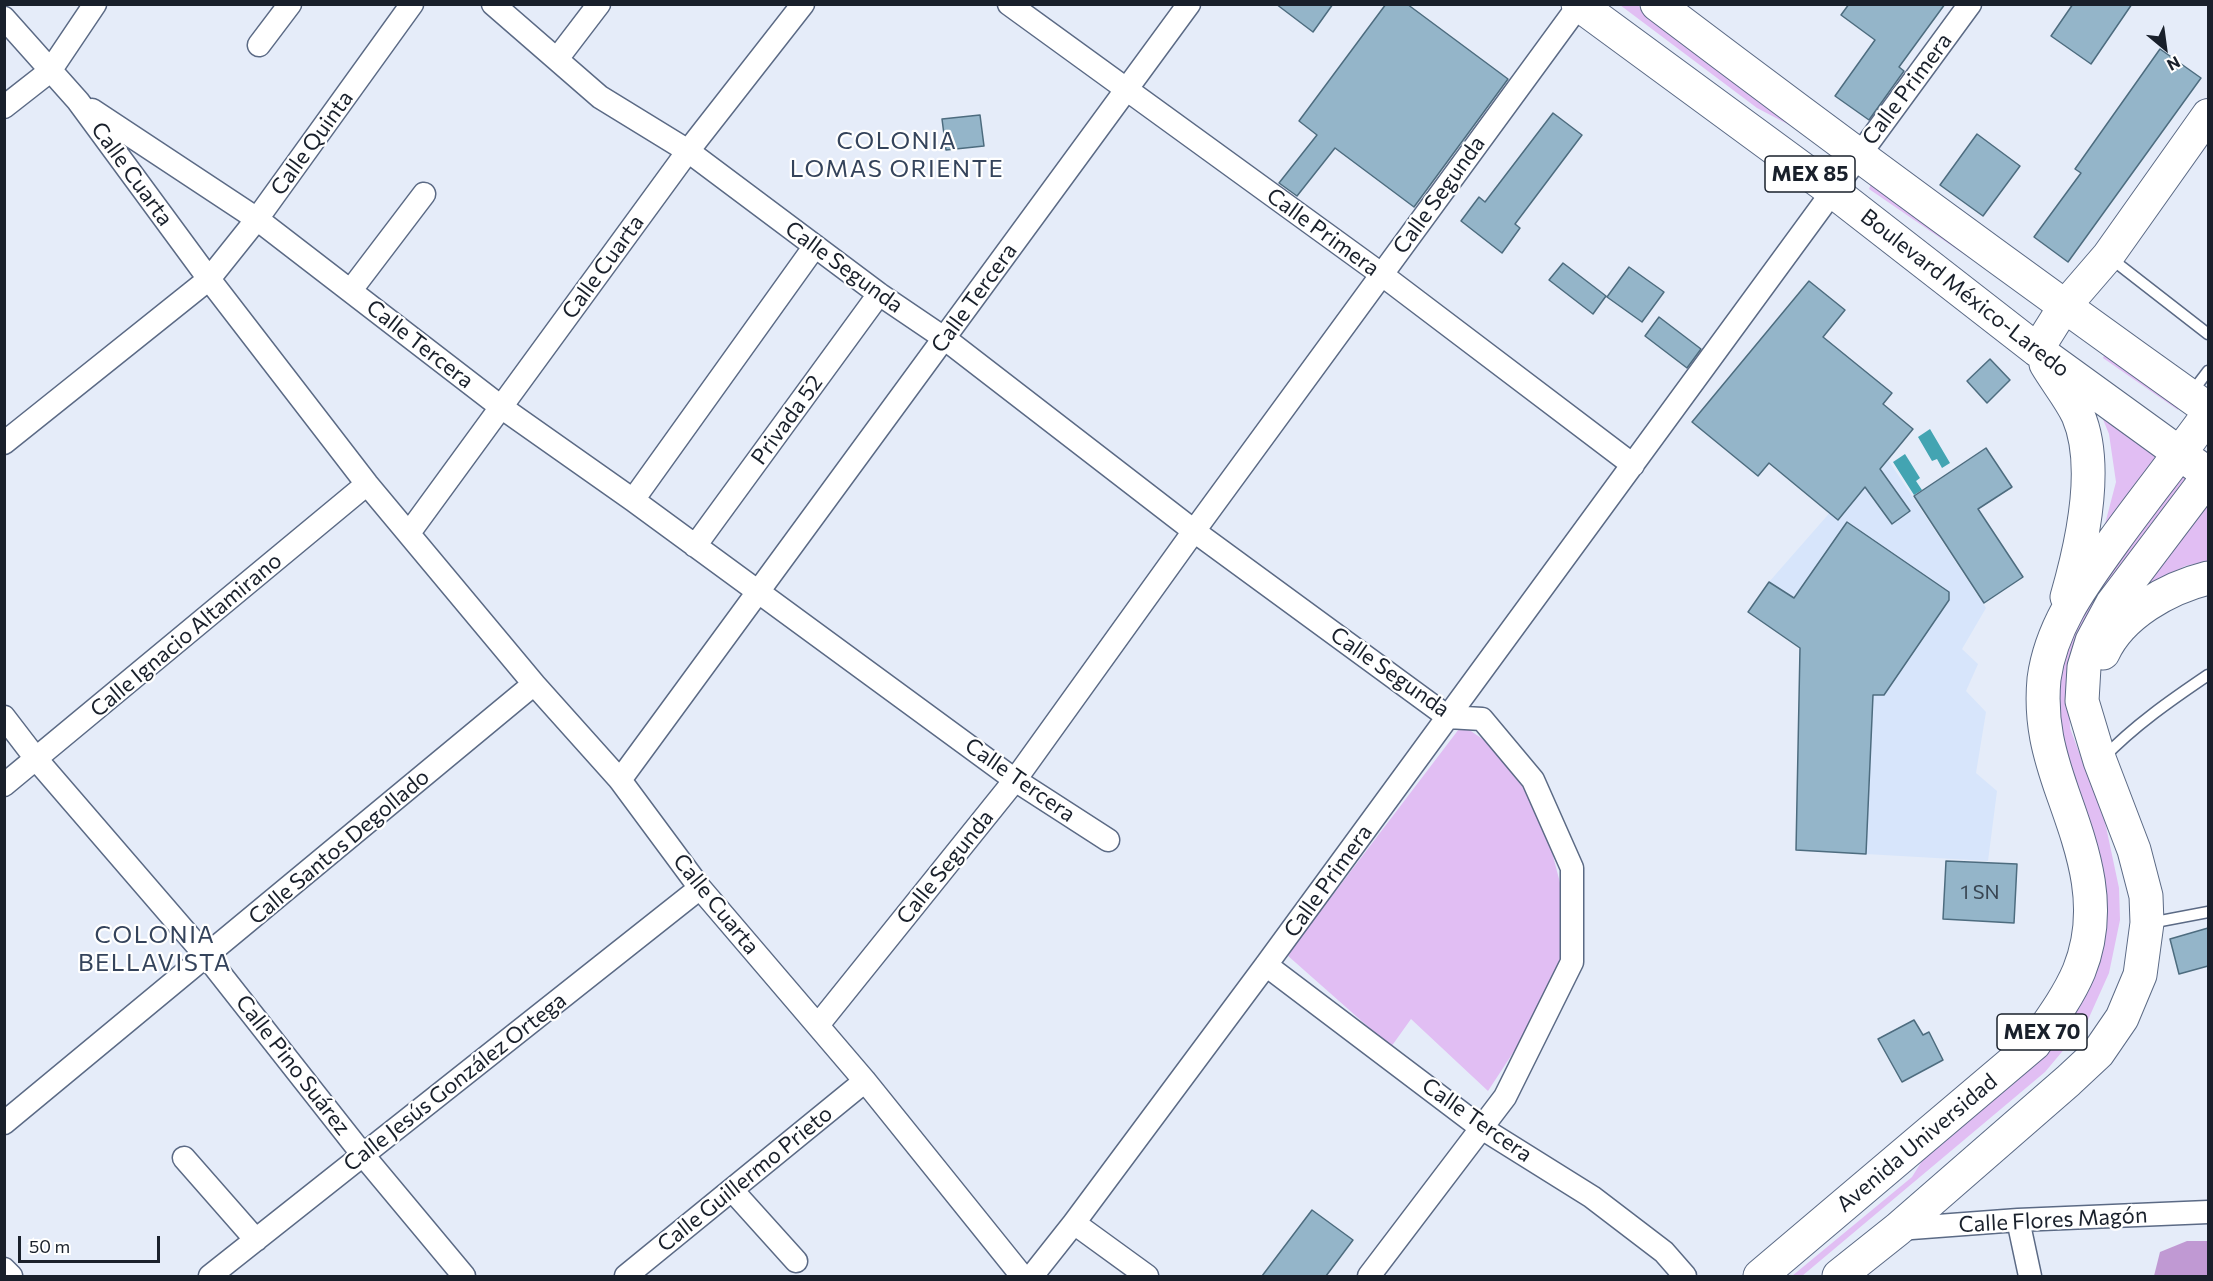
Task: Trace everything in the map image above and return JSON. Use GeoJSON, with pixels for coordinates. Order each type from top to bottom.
{"type":"FeatureCollection","features":[{"type":"Feature","properties":{"kind":"main road","name":"Boulevard México-Laredo"},"geometry":{"type":"LineString","coordinates":[[1657,4],[1857,156],[2064,307],[2204,398]]}},
{"type":"Feature","properties":{"kind":"main road","name":"Boulevard México-Laredo"},"geometry":{"type":"LineString","coordinates":[[1579,5],[1834,192],[2037,350],[2208,475]]}},
{"type":"Feature","properties":{"kind":"main road"},"geometry":{"type":"LineString","coordinates":[[2037,350],[2078,415],[2086,444],[2088,474],[2088,502],[2071,584],[2053,642]]}},
{"type":"Feature","properties":{"kind":"main road","name":"Avenida Universidad"},"geometry":{"type":"LineString","coordinates":[[1760,1276],[2034,1044],[2062,1003],[2079,971],[2088,941],[2091,919],[2090,882],[2081,846],[2045,740],[2043,717],[2045,677],[2053,642],[2072,600],[2134,513],[2180,454],[2204,398]]}},
{"type":"Feature","properties":{"kind":"main road","name":"MEX 70"},"geometry":{"type":"LineString","coordinates":[[1839,1276],[1898,1229],[2098,1053],[2122,1018],[2140,975],[2147,923],[2142,874],[2100,760],[2082,701],[2084,668],[2092,641],[2112,604],[2208,475]]}},
{"type":"Feature","properties":{"kind":"main road"},"geometry":{"type":"LineString","coordinates":[[2082,701],[2106,646],[2123,625],[2159,598],[2208,578]]}},
{"type":"Feature","properties":{"kind":"street"},"geometry":{"type":"LineString","coordinates":[[4,107],[50,70],[95,4]]}},
{"type":"Feature","properties":{"kind":"street"},"geometry":{"type":"LineString","coordinates":[[259,45],[290,4]]}},
{"type":"Feature","properties":{"kind":"street","name":"Calle Quinta"},"geometry":{"type":"LineString","coordinates":[[4,443],[209,279],[257,219],[412,4]]}},
{"type":"Feature","properties":{"kind":"street","name":"Calle Segunda"},"geometry":{"type":"LineString","coordinates":[[493,4],[600,97],[688,151],[879,294],[944,338],[1194,531],[1448,717],[1482,719],[1533,780],[1572,868],[1572,962],[1504,1097],[1369,1276]]}},
{"type":"Feature","properties":{"kind":"street"},"geometry":{"type":"LineString","coordinates":[[557,59],[599,4]]}},
{"type":"Feature","properties":{"kind":"street","name":"Calle Cuarta"},"geometry":{"type":"LineString","coordinates":[[410,533],[688,151],[803,4]]}},
{"type":"Feature","properties":{"kind":"street","name":"Calle Primera"},"geometry":{"type":"LineString","coordinates":[[1008,4],[1381,274],[1633,465]]}},
{"type":"Feature","properties":{"kind":"street","name":"Calle Tercera"},"geometry":{"type":"LineString","coordinates":[[620,780],[1189,4]]}},
{"type":"Feature","properties":{"kind":"street","name":"Calle Primera"},"geometry":{"type":"LineString","coordinates":[[1032,1276],[1266,965],[1970,4]]}},
{"type":"Feature","properties":{"kind":"street","name":"Calle Segunda"},"geometry":{"type":"LineString","coordinates":[[818,1025],[1015,780],[1381,274],[1579,5]]}},
{"type":"Feature","properties":{"kind":"street","name":"Calle Cuarta"},"geometry":{"type":"LineString","coordinates":[[4,18],[78,101],[209,279],[367,484],[534,684],[620,780],[700,888],[865,1081],[1022,1276]]}},
{"type":"Feature","properties":{"kind":"street","name":"Calle Tercera"},"geometry":{"type":"LineString","coordinates":[[78,101],[257,219],[501,407],[759,591],[1015,780],[1108,840]]}},
{"type":"Feature","properties":{"kind":"street"},"geometry":{"type":"LineString","coordinates":[[2037,350],[2064,307],[2108,256],[2208,115]]}},
{"type":"Feature","properties":{"kind":"street"},"geometry":{"type":"LineString","coordinates":[[351,290],[424,194]]}},
{"type":"Feature","properties":{"kind":"street"},"geometry":{"type":"LineString","coordinates":[[633,500],[815,246]]}},
{"type":"Feature","properties":{"kind":"street","name":"Privada 52"},"geometry":{"type":"LineString","coordinates":[[695,546],[879,294]]}},
{"type":"Feature","properties":{"kind":"street","name":"Calle Ignacio Altamirano"},"geometry":{"type":"LineString","coordinates":[[4,785],[37,760],[367,484]]}},
{"type":"Feature","properties":{"kind":"street","name":"Calle Santos Degollado"},"geometry":{"type":"LineString","coordinates":[[4,1123],[534,684]]}},
{"type":"Feature","properties":{"kind":"street","name":"Calle Pino Suárez"},"geometry":{"type":"LineString","coordinates":[[4,717],[37,760],[207,957],[363,1155],[464,1276]]}},
{"type":"Feature","properties":{"kind":"street","name":"Calle Jesús González Ortega"},"geometry":{"type":"LineString","coordinates":[[210,1276],[700,888]]}},
{"type":"Feature","properties":{"kind":"street","name":"Calle Tercera"},"geometry":{"type":"LineString","coordinates":[[1266,965],[1480,1127],[1592,1197],[1664,1252],[1685,1276]]}},
{"type":"Feature","properties":{"kind":"street","name":"Calle Guillermo Prieto"},"geometry":{"type":"LineString","coordinates":[[626,1276],[865,1081]]}},
{"type":"Feature","properties":{"kind":"street"},"geometry":{"type":"LineString","coordinates":[[184,1158],[256,1240]]}},
{"type":"Feature","properties":{"kind":"street"},"geometry":{"type":"LineString","coordinates":[[732,1190],[796,1261]]}},
{"type":"Feature","properties":{"kind":"street","name":"Calle Flores Magón"},"geometry":{"type":"LineString","coordinates":[[1898,1229],[2018,1220],[2208,1212]]}},
{"type":"Feature","properties":{"kind":"street"},"geometry":{"type":"LineString","coordinates":[[2018,1220],[2030,1276]]}},
{"type":"Feature","properties":{"kind":"street"},"geometry":{"type":"LineString","coordinates":[[1074,1223],[1147,1276]]}},
{"type":"Feature","properties":{"kind":"street"},"geometry":{"type":"LineString","coordinates":[[4,1269],[11,1276]]}},
{"type":"Feature","properties":{"kind":"lane"},"geometry":{"type":"LineString","coordinates":[[2108,256],[2208,334]]}},
{"type":"Feature","properties":{"kind":"lane"},"geometry":{"type":"LineString","coordinates":[[2100,760],[2123,737],[2155,711],[2208,675]]}},
{"type":"Feature","properties":{"kind":"lane"},"geometry":{"type":"LineString","coordinates":[[2147,923],[2208,912]]}},
{"type":"Feature","properties":{"kind":"shaded area"},"geometry":{"type":"Polygon","coordinates":[[[1620,5],[1637,5],[1837,150],[1757,108],[1620,5]]]}},
{"type":"Feature","properties":{"kind":"shaded area"},"geometry":{"type":"Polygon","coordinates":[[[1871,184],[2022,294],[1869,189],[1871,184]]]}},
{"type":"Feature","properties":{"kind":"shaded area"},"geometry":{"type":"Polygon","coordinates":[[[2105,353],[2178,407],[2178,410],[2103,358],[2105,353]]]}},
{"type":"Feature","properties":{"kind":"shaded area"},"geometry":{"type":"Polygon","coordinates":[[[2100,412],[2162,456],[2106,526],[2116,482],[2109,434],[2100,412]]]}},
{"type":"Feature","properties":{"kind":"shaded area"},"geometry":{"type":"Polygon","coordinates":[[[1883,452],[1986,608],[1962,649],[1978,664],[1966,691],[1986,712],[1976,773],[1997,791],[1988,861],[1796,850],[1800,648],[1748,612],[1769,582],[1883,452]]]}},
{"type":"Feature","properties":{"kind":"shaded area"},"geometry":{"type":"Polygon","coordinates":[[[2190,473],[2069,702],[2070,728],[2105,822],[2119,888],[2120,920],[2109,973],[2087,1022],[2045,1072],[1802,1276],[1792,1276],[1912,1177],[1930,1148],[2095,963],[2056,695],[2076,612],[2174,475],[2190,473]]]}},
{"type":"Feature","properties":{"kind":"shaded area"},"geometry":{"type":"Polygon","coordinates":[[[2208,502],[2208,561],[2185,566],[2137,591],[2208,502]]]}},
{"type":"Feature","properties":{"kind":"shaded area"},"geometry":{"type":"Polygon","coordinates":[[[1462,725],[1490,744],[1530,796],[1552,852],[1565,902],[1562,962],[1539,1013],[1488,1091],[1411,1019],[1391,1047],[1287,955],[1462,725]]]}},
{"type":"Feature","properties":{"kind":"shaded area"},"geometry":{"type":"Polygon","coordinates":[[[2187,1241],[2208,1241],[2208,1276],[2154,1276],[2160,1252],[2187,1241]]]}},
{"type":"Feature","properties":{"kind":"water"},"geometry":{"type":"Polygon","coordinates":[[[1930,429],[1950,463],[1942,468],[1937,459],[1932,461],[1918,437],[1930,429]]]}},
{"type":"Feature","properties":{"kind":"water"},"geometry":{"type":"Polygon","coordinates":[[[1905,454],[1920,478],[1916,481],[1922,490],[1914,495],[1893,462],[1905,454]]]}},
{"type":"Feature","properties":{"kind":"building"},"geometry":{"type":"Polygon","coordinates":[[[1276,4],[1333,4],[1313,32],[1276,4]]]}},
{"type":"Feature","properties":{"kind":"building"},"geometry":{"type":"Polygon","coordinates":[[[1386,4],[1407,4],[1508,79],[1414,207],[1335,148],[1297,196],[1279,183],[1317,135],[1299,121],[1386,4]]]}},
{"type":"Feature","properties":{"kind":"building"},"geometry":{"type":"Polygon","coordinates":[[[1849,4],[1945,4],[1899,67],[1904,71],[1869,120],[1835,96],[1875,40],[1841,15],[1849,4]]]}},
{"type":"Feature","properties":{"kind":"building"},"geometry":{"type":"Polygon","coordinates":[[[2073,4],[2132,4],[2091,64],[2051,36],[2073,4]]]}},
{"type":"Feature","properties":{"kind":"building"},"geometry":{"type":"Polygon","coordinates":[[[2160,49],[2201,78],[2068,262],[2034,237],[2081,173],[2075,169],[2160,49]]]}},
{"type":"Feature","properties":{"kind":"building"},"geometry":{"type":"Polygon","coordinates":[[[1553,113],[1582,135],[1515,224],[1520,228],[1502,253],[1461,221],[1479,197],[1485,202],[1553,113]]]}},
{"type":"Feature","properties":{"kind":"building"},"geometry":{"type":"Polygon","coordinates":[[[980,115],[984,146],[946,150],[942,119],[980,115]]]}},
{"type":"Feature","properties":{"kind":"building"},"geometry":{"type":"Polygon","coordinates":[[[1977,134],[2020,166],[1983,216],[1940,185],[1977,134]]]}},
{"type":"Feature","properties":{"kind":"building"},"geometry":{"type":"Polygon","coordinates":[[[1563,263],[1606,296],[1593,314],[1549,280],[1563,263]]]}},
{"type":"Feature","properties":{"kind":"building"},"geometry":{"type":"Polygon","coordinates":[[[1629,267],[1664,292],[1642,322],[1607,297],[1629,267]]]}},
{"type":"Feature","properties":{"kind":"building"},"geometry":{"type":"Polygon","coordinates":[[[1809,281],[1845,310],[1823,337],[1892,393],[1883,404],[1913,429],[1880,469],[1910,511],[1892,524],[1865,487],[1838,520],[1769,463],[1758,476],[1692,422],[1809,281]]]}},
{"type":"Feature","properties":{"kind":"building"},"geometry":{"type":"Polygon","coordinates":[[[1659,317],[1701,349],[1687,368],[1645,336],[1659,317]]]}},
{"type":"Feature","properties":{"kind":"building"},"geometry":{"type":"Polygon","coordinates":[[[1990,359],[2010,380],[1987,403],[1967,381],[1990,359]]]}},
{"type":"Feature","properties":{"kind":"building"},"geometry":{"type":"Polygon","coordinates":[[[1986,448],[2012,487],[1978,509],[2023,577],[1984,603],[1914,496],[1986,448]]]}},
{"type":"Feature","properties":{"kind":"building"},"geometry":{"type":"Polygon","coordinates":[[[1847,522],[1949,592],[1949,600],[1884,695],[1873,695],[1866,854],[1796,850],[1800,648],[1748,612],[1769,582],[1794,598],[1847,522]]]}},
{"type":"Feature","properties":{"kind":"building"},"geometry":{"type":"Polygon","coordinates":[[[1946,861],[2017,864],[2014,923],[1943,919],[1946,861]]]}},
{"type":"Feature","properties":{"kind":"building"},"geometry":{"type":"Polygon","coordinates":[[[2208,928],[2208,966],[2179,974],[2170,939],[2208,928]]]}},
{"type":"Feature","properties":{"kind":"building"},"geometry":{"type":"Polygon","coordinates":[[[1914,1020],[1923,1035],[1929,1032],[1943,1060],[1902,1082],[1878,1039],[1914,1020]]]}},
{"type":"Feature","properties":{"kind":"building"},"geometry":{"type":"Polygon","coordinates":[[[1312,1210],[1353,1240],[1326,1276],[1262,1276],[1312,1210]]]}},
{"type":"Feature","properties":{"kind":"district","name":"COLONIA LOMAS ORIENTE"},"geometry":{"type":"Point","coordinates":[897,155]}},
{"type":"Feature","properties":{"kind":"district","name":"COLONIA BELLAVISTA"},"geometry":{"type":"Point","coordinates":[155,949]}}]}
